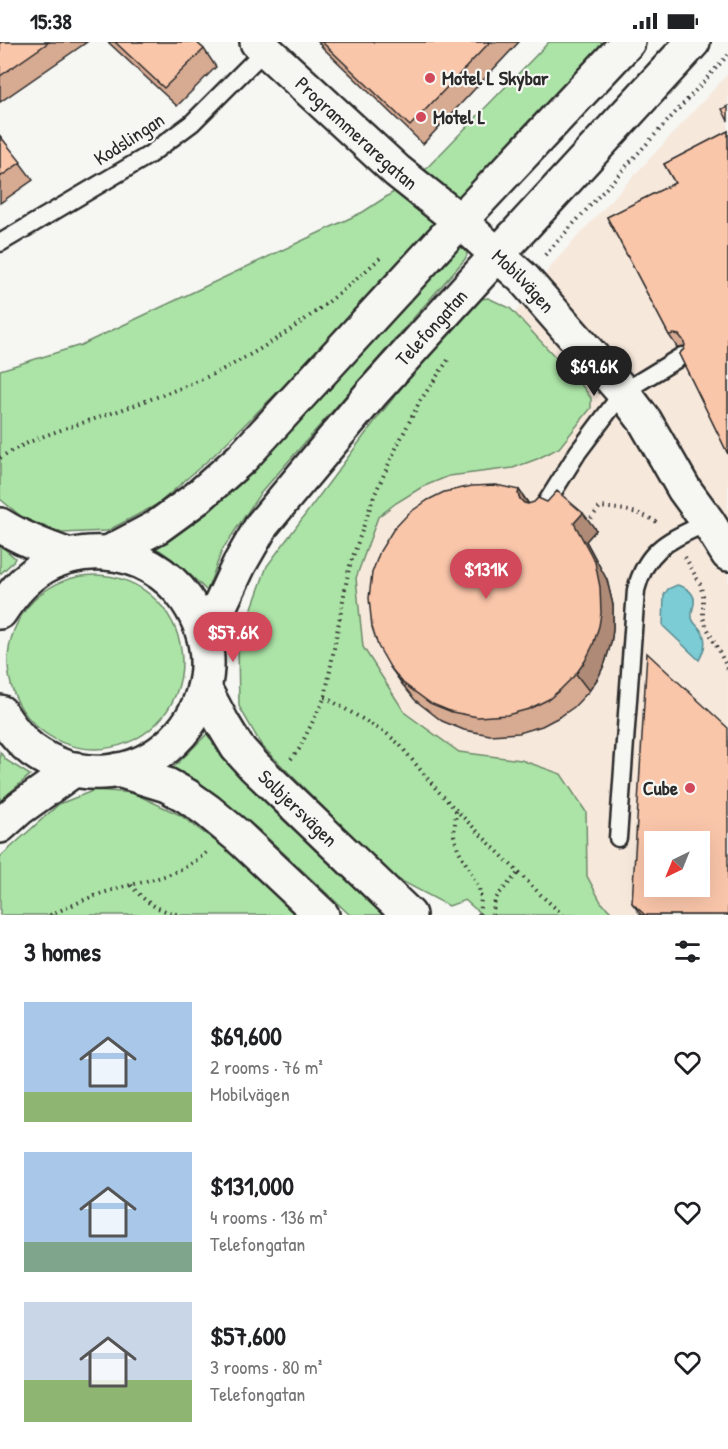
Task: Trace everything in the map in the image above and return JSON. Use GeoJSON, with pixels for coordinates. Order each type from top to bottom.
{"type":"FeatureCollection","features":[{"type":"Feature","properties":{"kind":"street"},"geometry":{"type":"LineString","coordinates":[[108,553],[157,527],[243,458],[460,220],[628,42]]}},
{"type":"Feature","properties":{"kind":"street","name":"Telefongatan"},"geometry":{"type":"LineString","coordinates":[[204,638],[239,565],[262,525],[372,393],[693,42]]}},
{"type":"Feature","properties":{"kind":"street","name":"Programmeraregatan"},"geometry":{"type":"LineString","coordinates":[[261,46],[397,171],[460,220]]}},
{"type":"Feature","properties":{"kind":"street","name":"Mobilvägen"},"geometry":{"type":"LineString","coordinates":[[460,220],[523,278],[623,392],[645,422],[684,489],[718,516],[728,554]]}},
{"type":"Feature","properties":{"kind":"street"},"geometry":{"type":"LineString","coordinates":[[0,525],[38,545],[70,556]]}},
{"type":"Feature","properties":{"kind":"street"},"geometry":{"type":"LineString","coordinates":[[0,612],[22,583],[53,562],[70,556],[108,553],[142,563],[159,572],[180,590],[195,612],[207,655],[204,688],[196,712],[182,733],[164,750],[142,762],[118,770],[89,772],[51,762],[31,749],[13,732],[0,712]]}},
{"type":"Feature","properties":{"kind":"street","name":"Solbjersvägen"},"geometry":{"type":"LineString","coordinates":[[204,688],[237,747],[254,766],[409,915]]}},
{"type":"Feature","properties":{"kind":"street"},"geometry":{"type":"LineString","coordinates":[[0,826],[20,808],[75,769]]}},
{"type":"Feature","properties":{"kind":"street"},"geometry":{"type":"LineString","coordinates":[[118,770],[167,784],[201,806],[238,836],[322,915]]}},
{"type":"Feature","properties":{"kind":"lane","name":"Kodslingan"},"geometry":{"type":"LineString","coordinates":[[0,243],[149,155],[192,123],[261,46]]}},
{"type":"Feature","properties":{"kind":"lane"},"geometry":{"type":"LineString","coordinates":[[541,511],[578,452],[623,392],[682,356]]}},
{"type":"Feature","properties":{"kind":"lane"},"geometry":{"type":"LineString","coordinates":[[618,838],[636,590],[640,576],[646,562],[659,549],[672,539],[718,516]]}},
{"type":"Feature","properties":{"kind":"path"},"geometry":{"type":"LineString","coordinates":[[523,278],[728,55]]}},
{"type":"Feature","properties":{"kind":"path"},"geometry":{"type":"LineString","coordinates":[[0,458],[41,436],[174,391],[208,376],[304,320],[361,276],[383,254]]}},
{"type":"Feature","properties":{"kind":"path"},"geometry":{"type":"LineString","coordinates":[[289,762],[299,749],[325,697],[349,568],[374,496],[420,401],[450,357]]}},
{"type":"Feature","properties":{"kind":"path"},"geometry":{"type":"LineString","coordinates":[[325,697],[386,733],[399,744],[456,810],[563,915]]}},
{"type":"Feature","properties":{"kind":"path"},"geometry":{"type":"LineString","coordinates":[[456,810],[454,835],[458,849],[479,888],[481,899],[479,915]]}},
{"type":"Feature","properties":{"kind":"path"},"geometry":{"type":"LineString","coordinates":[[50,915],[107,892],[157,879],[182,869],[210,849]]}},
{"type":"Feature","properties":{"kind":"path"},"geometry":{"type":"LineString","coordinates":[[492,915],[495,900],[518,873]]}},
{"type":"Feature","properties":{"kind":"path"},"geometry":{"type":"LineString","coordinates":[[131,885],[154,907],[181,915]]}},
{"type":"Feature","properties":{"kind":"shaded area"},"geometry":{"type":"Polygon","coordinates":[[[728,74],[728,915],[597,915],[345,682],[329,574],[479,360],[556,260],[728,74]]]}},
{"type":"Feature","properties":{"kind":"green space"},"geometry":{"type":"Polygon","coordinates":[[[549,42],[608,42],[323,347],[214,455],[158,504],[107,531],[62,533],[23,518],[0,499],[0,370],[81,345],[363,212],[420,175],[549,42]]]}},
{"type":"Feature","properties":{"kind":"green space"},"geometry":{"type":"Polygon","coordinates":[[[459,246],[466,250],[465,259],[259,495],[222,550],[207,591],[182,567],[153,546],[459,246]]]}},
{"type":"Feature","properties":{"kind":"green space"},"geometry":{"type":"Polygon","coordinates":[[[488,298],[510,308],[584,388],[591,398],[591,408],[559,448],[513,468],[449,476],[422,487],[378,517],[356,578],[363,647],[405,713],[459,752],[521,760],[561,774],[586,812],[587,876],[601,902],[614,915],[482,915],[465,900],[449,906],[392,876],[262,746],[239,706],[238,647],[267,566],[378,417],[472,300],[488,298]]]}},
{"type":"Feature","properties":{"kind":"green space"},"geometry":{"type":"Polygon","coordinates":[[[0,545],[15,558],[0,574],[0,545]]]}},
{"type":"Feature","properties":{"kind":"green space"},"geometry":{"type":"Polygon","coordinates":[[[95,575],[128,582],[143,590],[156,601],[167,614],[175,629],[182,662],[175,695],[167,710],[156,723],[143,734],[128,742],[95,749],[62,742],[47,734],[34,723],[23,710],[15,695],[8,662],[15,629],[23,614],[34,601],[47,590],[62,582],[95,575]]]}},
{"type":"Feature","properties":{"kind":"green space"},"geometry":{"type":"Polygon","coordinates":[[[207,734],[232,768],[383,915],[350,915],[258,829],[205,787],[173,768],[207,734]]]}},
{"type":"Feature","properties":{"kind":"green space"},"geometry":{"type":"Polygon","coordinates":[[[0,752],[6,760],[30,775],[0,801],[0,752]]]}},
{"type":"Feature","properties":{"kind":"green space"},"geometry":{"type":"Polygon","coordinates":[[[95,790],[133,793],[180,815],[239,859],[295,915],[0,915],[0,857],[59,804],[95,790]]]}},
{"type":"Feature","properties":{"kind":"water"},"geometry":{"type":"Polygon","coordinates":[[[677,585],[687,589],[694,600],[692,618],[705,641],[699,660],[663,626],[664,595],[668,589],[677,585]]]}},
{"type":"Feature","properties":{"kind":"building"},"geometry":{"type":"Polygon","coordinates":[[[0,42],[49,42],[0,76],[0,42]]]}},
{"type":"Feature","properties":{"kind":"building"},"geometry":{"type":"Polygon","coordinates":[[[115,42],[196,42],[204,49],[164,88],[115,42]]]}},
{"type":"Feature","properties":{"kind":"building","name":"Motel L"},"geometry":{"type":"Polygon","coordinates":[[[322,42],[490,42],[410,126],[322,42]]]}},
{"type":"Feature","properties":{"kind":"building"},"geometry":{"type":"Polygon","coordinates":[[[728,106],[728,121],[722,109],[728,106]]]}},
{"type":"Feature","properties":{"kind":"building"},"geometry":{"type":"Polygon","coordinates":[[[728,131],[728,454],[679,354],[684,349],[683,340],[679,335],[669,335],[607,217],[675,183],[664,164],[728,131]]]}},
{"type":"Feature","properties":{"kind":"building"},"geometry":{"type":"Polygon","coordinates":[[[0,136],[21,162],[0,177],[0,136]]]}},
{"type":"Feature","properties":{"kind":"building"},"geometry":{"type":"Polygon","coordinates":[[[496,485],[519,490],[520,499],[528,504],[538,498],[547,502],[557,491],[583,513],[574,523],[595,562],[600,587],[601,613],[593,645],[585,661],[561,689],[549,699],[529,709],[507,715],[478,717],[452,712],[430,703],[403,683],[390,667],[378,646],[372,627],[369,598],[372,573],[380,551],[393,530],[409,513],[444,492],[472,486],[496,485]]]}},
{"type":"Feature","properties":{"kind":"building","name":"Cube"},"geometry":{"type":"Polygon","coordinates":[[[647,653],[728,728],[728,915],[645,915],[632,903],[647,653]]]}},
{"type":"Feature","properties":{"kind":"place","name":"Motel L Skybar"},"geometry":{"type":"Point","coordinates":[430,78]}},
{"type":"Feature","properties":{"kind":"place","name":"Motel L"},"geometry":{"type":"Point","coordinates":[421,117]}},
{"type":"Feature","properties":{"kind":"place","name":"Cube"},"geometry":{"type":"Point","coordinates":[690,788]}}]}
